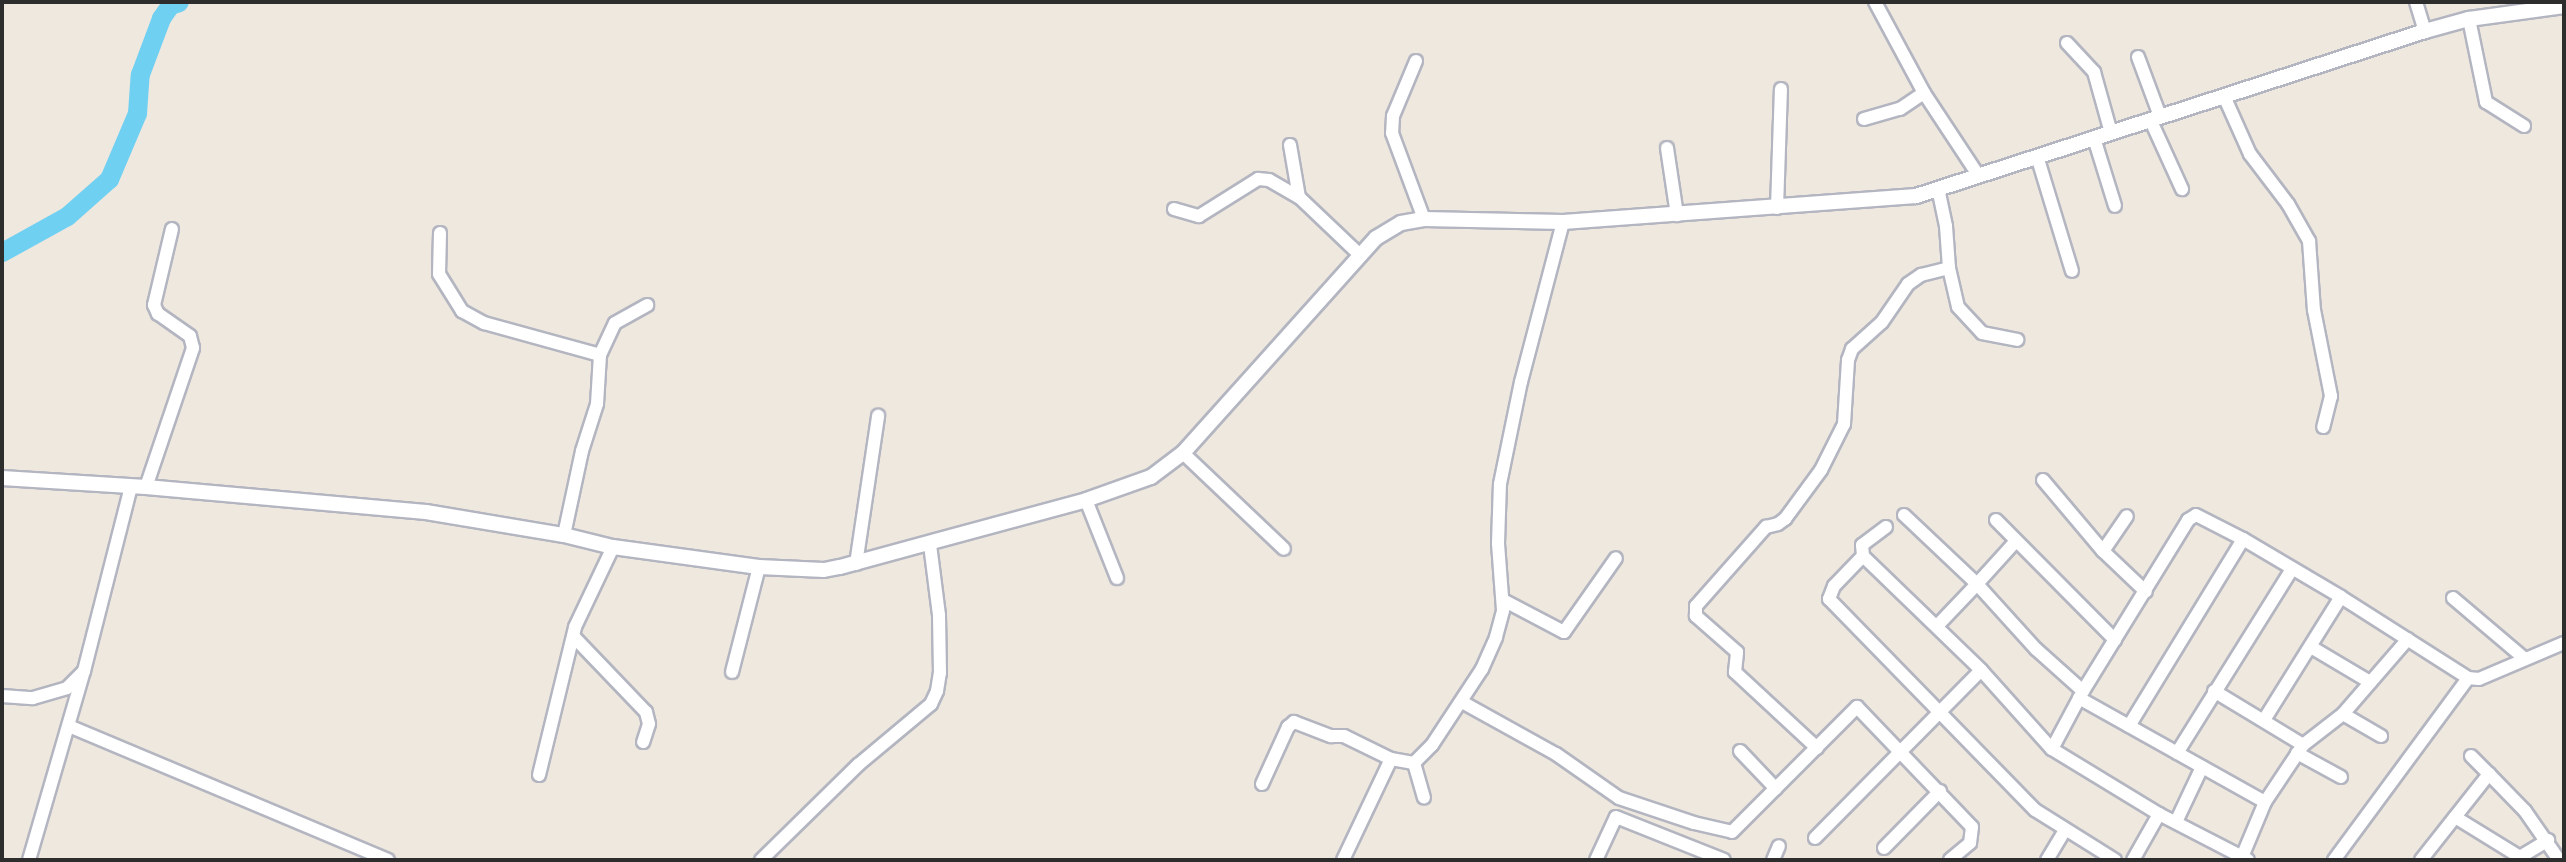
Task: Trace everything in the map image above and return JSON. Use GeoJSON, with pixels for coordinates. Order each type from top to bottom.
{"type":"FeatureCollection","features":[{"type":"Feature","properties":{"kind":"street"},"geometry":{"type":"LineString","coordinates":[[1875,2],[1924,93],[1978,175]]}},
{"type":"Feature","properties":{"kind":"street"},"geometry":{"type":"LineString","coordinates":[[2416,2],[2426,31]]}},
{"type":"Feature","properties":{"kind":"street"},"geometry":{"type":"LineString","coordinates":[[2,478],[426,512],[564,535],[613,547],[759,567],[824,569],[856,564],[1086,500],[1152,477],[1183,453],[1360,255],[1388,229],[1424,219],[1563,222],[1916,196],[2426,31],[2469,19],[2564,6]]}},
{"type":"Feature","properties":{"kind":"street"},"geometry":{"type":"LineString","coordinates":[[2469,19],[2486,103],[2524,126]]}},
{"type":"Feature","properties":{"kind":"street"},"geometry":{"type":"LineString","coordinates":[[2067,43],[2094,72],[2111,133]]}},
{"type":"Feature","properties":{"kind":"street"},"geometry":{"type":"LineString","coordinates":[[2138,57],[2156,118],[2182,189]]}},
{"type":"Feature","properties":{"kind":"street"},"geometry":{"type":"LineString","coordinates":[[1416,61],[1393,116],[1392,132],[1424,219]]}},
{"type":"Feature","properties":{"kind":"street"},"geometry":{"type":"LineString","coordinates":[[1777,208],[1781,89]]}},
{"type":"Feature","properties":{"kind":"street"},"geometry":{"type":"LineString","coordinates":[[1864,119],[1900,109],[1924,93]]}},
{"type":"Feature","properties":{"kind":"street"},"geometry":{"type":"LineString","coordinates":[[2224,96],[2250,154],[2288,204],[2309,241],[2314,310],[2331,396],[2323,427]]}},
{"type":"Feature","properties":{"kind":"street"},"geometry":{"type":"LineString","coordinates":[[2094,138],[2116,206]]}},
{"type":"Feature","properties":{"kind":"street"},"geometry":{"type":"LineString","coordinates":[[1290,145],[1299,197]]}},
{"type":"Feature","properties":{"kind":"street"},"geometry":{"type":"LineString","coordinates":[[1667,148],[1677,215]]}},
{"type":"Feature","properties":{"kind":"street"},"geometry":{"type":"LineString","coordinates":[[2038,156],[2072,271]]}},
{"type":"Feature","properties":{"kind":"street"},"geometry":{"type":"LineString","coordinates":[[1174,209],[1199,216],[1258,179],[1269,180],[1299,197],[1360,255]]}},
{"type":"Feature","properties":{"kind":"street"},"geometry":{"type":"LineString","coordinates":[[1938,189],[1946,226],[1949,268],[1958,307],[1982,333],[2017,340]]}},
{"type":"Feature","properties":{"kind":"street"},"geometry":{"type":"LineString","coordinates":[[1414,763],[1432,745],[1461,702],[1482,669],[1496,637],[1503,600],[1497,543],[1500,484],[1521,383],[1563,222]]}},
{"type":"Feature","properties":{"kind":"street"},"geometry":{"type":"LineString","coordinates":[[29,860],[138,487],[193,348],[190,336],[158,314],[154,304],[172,229]]}},
{"type":"Feature","properties":{"kind":"street"},"geometry":{"type":"LineString","coordinates":[[440,233],[439,274],[462,311],[484,323],[600,355]]}},
{"type":"Feature","properties":{"kind":"street"},"geometry":{"type":"LineString","coordinates":[[1817,748],[1735,672],[1737,652],[1696,616],[1696,606],[1766,527],[1785,519],[1821,470],[1844,424],[1848,360],[1852,349],[1882,322],[1908,284],[1921,275],[1949,268]]}},
{"type":"Feature","properties":{"kind":"street"},"geometry":{"type":"LineString","coordinates":[[564,535],[582,451],[597,404],[600,355],[615,323],[647,305]]}},
{"type":"Feature","properties":{"kind":"street"},"geometry":{"type":"LineString","coordinates":[[856,564],[878,416]]}},
{"type":"Feature","properties":{"kind":"street"},"geometry":{"type":"LineString","coordinates":[[1183,453],[1284,549]]}},
{"type":"Feature","properties":{"kind":"street"},"geometry":{"type":"LineString","coordinates":[[2043,480],[2103,551],[2146,592]]}},
{"type":"Feature","properties":{"kind":"street"},"geometry":{"type":"LineString","coordinates":[[1086,500],[1117,578]]}},
{"type":"Feature","properties":{"kind":"street"},"geometry":{"type":"LineString","coordinates":[[1904,515],[1977,584],[2081,695],[2129,726],[2265,802]]}},
{"type":"Feature","properties":{"kind":"street"},"geometry":{"type":"LineString","coordinates":[[2103,551],[2127,516]]}},
{"type":"Feature","properties":{"kind":"street"},"geometry":{"type":"LineString","coordinates":[[2052,749],[2081,695],[2192,517],[2200,516],[2243,539],[2341,597],[2468,678],[2479,679],[2564,643]]}},
{"type":"Feature","properties":{"kind":"street"},"geometry":{"type":"LineString","coordinates":[[1996,520],[2115,640]]}},
{"type":"Feature","properties":{"kind":"street"},"geometry":{"type":"LineString","coordinates":[[1886,527],[1863,545],[1863,556],[1834,586],[1829,599],[2035,810],[2111,859]]}},
{"type":"Feature","properties":{"kind":"street"},"geometry":{"type":"LineString","coordinates":[[2129,726],[2243,539]]}},
{"type":"Feature","properties":{"kind":"street"},"geometry":{"type":"LineString","coordinates":[[1937,626],[2016,541]]}},
{"type":"Feature","properties":{"kind":"street"},"geometry":{"type":"LineString","coordinates":[[761,860],[858,765],[931,704],[940,674],[939,615],[930,545]]}},
{"type":"Feature","properties":{"kind":"street"},"geometry":{"type":"LineString","coordinates":[[539,775],[578,619],[613,547]]}},
{"type":"Feature","properties":{"kind":"street"},"geometry":{"type":"LineString","coordinates":[[1863,556],[1981,670],[2052,749],[2159,814],[2245,859],[2265,802],[2300,749],[2343,714],[2408,639]]}},
{"type":"Feature","properties":{"kind":"street"},"geometry":{"type":"LineString","coordinates":[[1503,600],[1564,632],[1616,558]]}},
{"type":"Feature","properties":{"kind":"street"},"geometry":{"type":"LineString","coordinates":[[732,673],[759,567]]}},
{"type":"Feature","properties":{"kind":"street"},"geometry":{"type":"LineString","coordinates":[[2177,753],[2292,569]]}},
{"type":"Feature","properties":{"kind":"street"},"geometry":{"type":"LineString","coordinates":[[2264,720],[2341,597]]}},
{"type":"Feature","properties":{"kind":"street"},"geometry":{"type":"LineString","coordinates":[[2453,598],[2525,659]]}},
{"type":"Feature","properties":{"kind":"street"},"geometry":{"type":"LineString","coordinates":[[574,637],[646,712],[649,724],[643,742]]}},
{"type":"Feature","properties":{"kind":"street"},"geometry":{"type":"LineString","coordinates":[[2311,647],[2370,682]]}},
{"type":"Feature","properties":{"kind":"street"},"geometry":{"type":"LineString","coordinates":[[1815,838],[1981,670]]}},
{"type":"Feature","properties":{"kind":"street"},"geometry":{"type":"LineString","coordinates":[[2,695],[33,698],[67,688],[84,671]]}},
{"type":"Feature","properties":{"kind":"street"},"geometry":{"type":"LineString","coordinates":[[2334,860],[2468,678]]}},
{"type":"Feature","properties":{"kind":"street"},"geometry":{"type":"LineString","coordinates":[[2214,691],[2264,720],[2341,777]]}},
{"type":"Feature","properties":{"kind":"street"},"geometry":{"type":"LineString","coordinates":[[1461,702],[1556,754],[1619,798],[1694,823],[1732,832],[1857,707],[1972,827],[1970,843],[1950,860]]}},
{"type":"Feature","properties":{"kind":"street"},"geometry":{"type":"LineString","coordinates":[[2343,714],[2381,736]]}},
{"type":"Feature","properties":{"kind":"street"},"geometry":{"type":"LineString","coordinates":[[1262,784],[1288,727],[1294,722],[1331,736],[1344,736],[1391,759],[1414,763]]}},
{"type":"Feature","properties":{"kind":"street"},"geometry":{"type":"LineString","coordinates":[[69,726],[388,860]]}},
{"type":"Feature","properties":{"kind":"street"},"geometry":{"type":"LineString","coordinates":[[1741,751],[1776,789]]}},
{"type":"Feature","properties":{"kind":"street"},"geometry":{"type":"LineString","coordinates":[[2471,756],[2548,840],[2559,860]]}},
{"type":"Feature","properties":{"kind":"street"},"geometry":{"type":"LineString","coordinates":[[1343,860],[1391,759]]}},
{"type":"Feature","properties":{"kind":"street"},"geometry":{"type":"LineString","coordinates":[[1414,763],[1424,798]]}},
{"type":"Feature","properties":{"kind":"street"},"geometry":{"type":"LineString","coordinates":[[2176,822],[2202,767]]}},
{"type":"Feature","properties":{"kind":"street"},"geometry":{"type":"LineString","coordinates":[[2421,860],[2489,774]]}},
{"type":"Feature","properties":{"kind":"street"},"geometry":{"type":"LineString","coordinates":[[1884,848],[1940,791]]}},
{"type":"Feature","properties":{"kind":"street"},"geometry":{"type":"LineString","coordinates":[[1588,860],[1619,798]]}},
{"type":"Feature","properties":{"kind":"street"},"geometry":{"type":"LineString","coordinates":[[2133,860],[2159,814]]}},
{"type":"Feature","properties":{"kind":"street"},"geometry":{"type":"LineString","coordinates":[[1596,860],[1616,817],[1724,860]]}},
{"type":"Feature","properties":{"kind":"street"},"geometry":{"type":"LineString","coordinates":[[2455,817],[2520,857],[2548,840]]}},
{"type":"Feature","properties":{"kind":"street"},"geometry":{"type":"LineString","coordinates":[[2047,860],[2065,830]]}},
{"type":"Feature","properties":{"kind":"street"},"geometry":{"type":"LineString","coordinates":[[1773,860],[1779,846]]}},
{"type":"Feature","properties":{"kind":"waterway"},"geometry":{"type":"LineString","coordinates":[[2,252],[67,216],[109,179],[137,113],[140,74],[161,18],[170,5],[179,2]]}}]}
